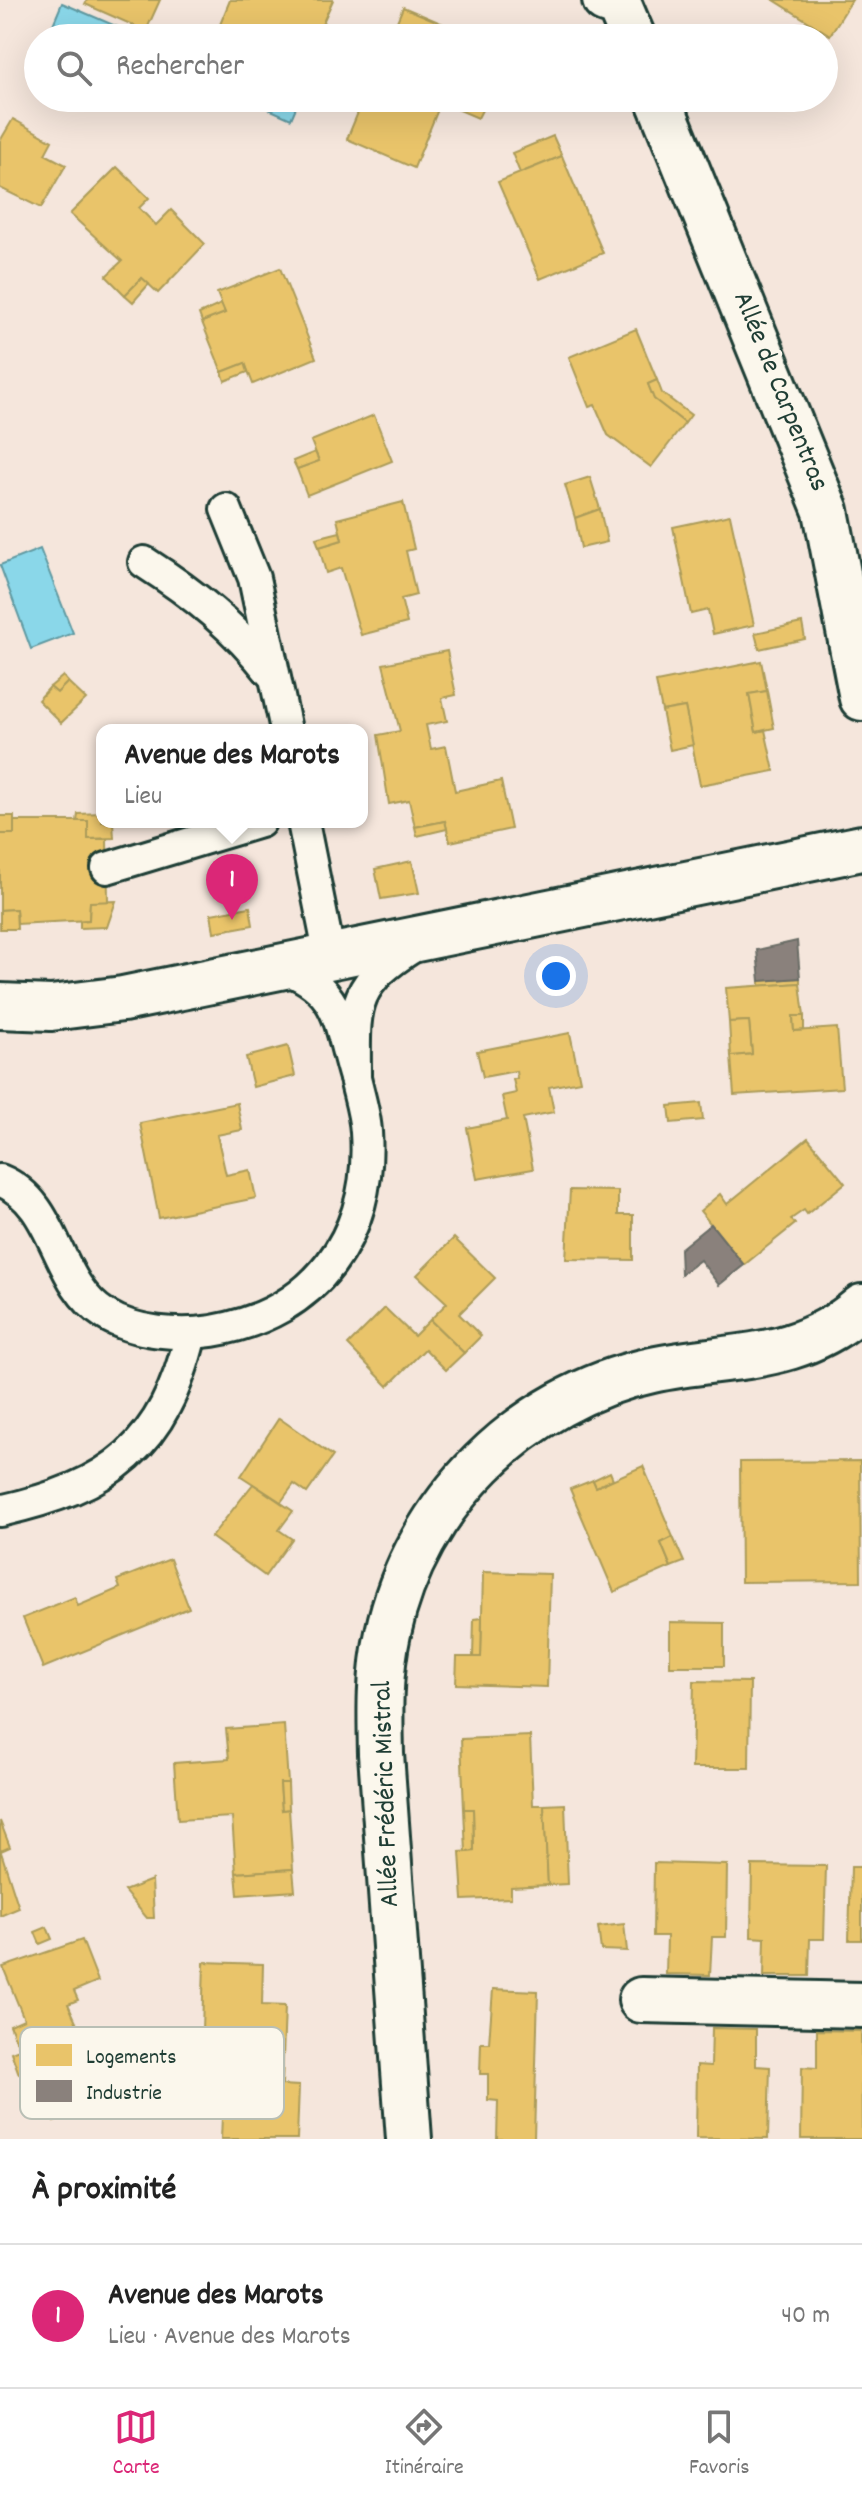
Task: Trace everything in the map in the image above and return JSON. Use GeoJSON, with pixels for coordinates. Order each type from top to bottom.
{"type":"FeatureCollection","features":[{"type":"Feature","properties":{"kind":"street","name":"Allée de Carpentras"},"geometry":{"type":"LineString","coordinates":[[664,112],[826,511],[862,698]]}},
{"type":"Feature","properties":{"kind":"street"},"geometry":{"type":"LineString","coordinates":[[0,1006],[51,1008],[99,1004],[862,848]]}},
{"type":"Feature","properties":{"kind":"street","name":"Allée Frédéric Mistral"},"geometry":{"type":"LineString","coordinates":[[409,2139],[381,1754],[380,1690],[396,1604],[423,1538],[479,1465],[515,1433],[559,1405],[606,1384],[649,1370],[776,1352],[812,1341],[862,1307]]}},
{"type":"Feature","properties":{"kind":"street"},"geometry":{"type":"LineString","coordinates":[[641,2000],[862,2005]]}},
{"type":"Feature","properties":{"kind":"lane"},"geometry":{"type":"LineString","coordinates":[[226,509],[254,578],[285,724]]}},
{"type":"Feature","properties":{"kind":"lane"},"geometry":{"type":"LineString","coordinates":[[144,562],[202,601],[237,632],[275,677]]}},
{"type":"Feature","properties":{"kind":"lane"},"geometry":{"type":"LineString","coordinates":[[107,868],[240,828]]}},
{"type":"Feature","properties":{"kind":"lane"},"geometry":{"type":"LineString","coordinates":[[304,828],[330,957]]}},
{"type":"Feature","properties":{"kind":"lane"},"geometry":{"type":"LineString","coordinates":[[355,1078],[355,1011],[360,995],[380,969],[427,937]]}},
{"type":"Feature","properties":{"kind":"lane"},"geometry":{"type":"LineString","coordinates":[[0,1180],[15,1187],[40,1213],[77,1288],[106,1315],[126,1324],[191,1334],[227,1329],[290,1302],[316,1282],[340,1251],[357,1214],[367,1159],[366,1128],[355,1078],[326,992],[303,974],[281,967]]}},
{"type":"Feature","properties":{"kind":"lane"},"geometry":{"type":"LineString","coordinates":[[0,1511],[81,1483],[127,1457],[152,1431],[173,1396],[191,1334]]}},
{"type":"Feature","properties":{"kind":"water"},"geometry":{"type":"Polygon","coordinates":[[[62,3],[111,24],[53,24],[62,3]]]}},
{"type":"Feature","properties":{"kind":"water"},"geometry":{"type":"Polygon","coordinates":[[[275,112],[294,112],[291,119],[275,112]]]}},
{"type":"Feature","properties":{"kind":"water"},"geometry":{"type":"Polygon","coordinates":[[[40,549],[73,633],[31,649],[0,565],[40,549]]]}},
{"type":"Feature","properties":{"kind":"building: Logements"},"geometry":{"type":"Polygon","coordinates":[[[87,0],[160,0],[149,24],[130,24],[85,4],[87,0]]]}},
{"type":"Feature","properties":{"kind":"building: Logements"},"geometry":{"type":"Polygon","coordinates":[[[230,0],[333,0],[322,24],[220,24],[230,0]]]}},
{"type":"Feature","properties":{"kind":"building: Logements"},"geometry":{"type":"Polygon","coordinates":[[[774,0],[852,0],[837,24],[812,24],[774,0]]]}},
{"type":"Feature","properties":{"kind":"building: Logements"},"geometry":{"type":"Polygon","coordinates":[[[403,7],[443,24],[396,24],[403,7]]]}},
{"type":"Feature","properties":{"kind":"building: Logements"},"geometry":{"type":"Polygon","coordinates":[[[358,112],[437,112],[414,168],[347,139],[358,112]]]}},
{"type":"Feature","properties":{"kind":"building: Logements"},"geometry":{"type":"Polygon","coordinates":[[[464,112],[481,112],[478,118],[464,112]]]}},
{"type":"Feature","properties":{"kind":"building: Logements"},"geometry":{"type":"Polygon","coordinates":[[[13,119],[52,141],[45,154],[66,165],[41,208],[0,188],[0,141],[13,119]]]}},
{"type":"Feature","properties":{"kind":"building: Logements"},"geometry":{"type":"Polygon","coordinates":[[[553,136],[562,156],[520,173],[512,153],[553,136]]]}},
{"type":"Feature","properties":{"kind":"building: Logements"},"geometry":{"type":"Polygon","coordinates":[[[562,156],[603,253],[540,279],[498,182],[562,156]]]}},
{"type":"Feature","properties":{"kind":"building: Logements"},"geometry":{"type":"Polygon","coordinates":[[[117,167],[149,198],[139,208],[156,225],[171,210],[205,244],[158,293],[142,278],[125,295],[106,276],[122,261],[70,214],[117,167]]]}},
{"type":"Feature","properties":{"kind":"building: Logements"},"geometry":{"type":"Polygon","coordinates":[[[280,268],[316,358],[253,384],[245,363],[222,372],[202,322],[225,313],[217,293],[280,268]]]}},
{"type":"Feature","properties":{"kind":"building: Logements"},"geometry":{"type":"Polygon","coordinates":[[[142,278],[149,284],[133,302],[125,295],[142,278]]]}},
{"type":"Feature","properties":{"kind":"building: Logements"},"geometry":{"type":"Polygon","coordinates":[[[221,304],[225,313],[202,322],[199,314],[221,304]]]}},
{"type":"Feature","properties":{"kind":"building: Logements"},"geometry":{"type":"Polygon","coordinates":[[[636,329],[657,380],[648,384],[654,399],[685,423],[651,467],[608,435],[595,405],[589,407],[569,357],[636,329]]]}},
{"type":"Feature","properties":{"kind":"building: Logements"},"geometry":{"type":"Polygon","coordinates":[[[245,363],[248,372],[225,381],[222,372],[245,363]]]}},
{"type":"Feature","properties":{"kind":"building: Logements"},"geometry":{"type":"Polygon","coordinates":[[[657,380],[662,393],[691,415],[685,423],[654,399],[648,384],[657,380]]]}},
{"type":"Feature","properties":{"kind":"building: Logements"},"geometry":{"type":"Polygon","coordinates":[[[374,415],[392,461],[307,495],[297,469],[319,461],[311,441],[374,415]]]}},
{"type":"Feature","properties":{"kind":"building: Logements"},"geometry":{"type":"Polygon","coordinates":[[[315,452],[319,461],[297,469],[293,461],[315,452]]]}},
{"type":"Feature","properties":{"kind":"building: Logements"},"geometry":{"type":"Polygon","coordinates":[[[590,477],[600,509],[575,518],[565,485],[590,477]]]}},
{"type":"Feature","properties":{"kind":"building: Logements"},"geometry":{"type":"Polygon","coordinates":[[[403,502],[414,549],[406,551],[416,595],[401,599],[407,623],[361,635],[341,568],[326,573],[319,547],[342,540],[337,519],[403,502]]]}},
{"type":"Feature","properties":{"kind":"building: Logements"},"geometry":{"type":"Polygon","coordinates":[[[600,509],[607,542],[581,548],[575,518],[600,509]]]}},
{"type":"Feature","properties":{"kind":"building: Logements"},"geometry":{"type":"Polygon","coordinates":[[[730,515],[754,625],[713,634],[708,610],[691,614],[673,527],[730,515]]]}},
{"type":"Feature","properties":{"kind":"building: Logements"},"geometry":{"type":"Polygon","coordinates":[[[340,532],[342,540],[319,547],[316,538],[340,532]]]}},
{"type":"Feature","properties":{"kind":"building: Logements"},"geometry":{"type":"Polygon","coordinates":[[[802,623],[805,639],[759,649],[755,633],[802,623]]]}},
{"type":"Feature","properties":{"kind":"building: Logements"},"geometry":{"type":"Polygon","coordinates":[[[447,651],[456,695],[442,698],[447,721],[426,725],[431,749],[446,746],[455,791],[501,781],[511,829],[450,842],[445,821],[415,827],[409,800],[389,804],[378,735],[400,731],[383,664],[447,651]]]}},
{"type":"Feature","properties":{"kind":"building: Logements"},"geometry":{"type":"Polygon","coordinates":[[[761,661],[767,691],[749,694],[756,732],[765,730],[774,771],[700,785],[685,707],[662,711],[656,682],[761,661]]]}},
{"type":"Feature","properties":{"kind":"building: Logements"},"geometry":{"type":"Polygon","coordinates":[[[63,676],[68,682],[57,693],[50,687],[63,676]]]}},
{"type":"Feature","properties":{"kind":"building: Logements"},"geometry":{"type":"Polygon","coordinates":[[[68,682],[86,699],[61,723],[38,700],[50,687],[57,693],[68,682]]]}},
{"type":"Feature","properties":{"kind":"building: Logements"},"geometry":{"type":"Polygon","coordinates":[[[767,691],[774,728],[756,732],[749,694],[767,691]]]}},
{"type":"Feature","properties":{"kind":"building: Logements"},"geometry":{"type":"Polygon","coordinates":[[[685,707],[693,745],[670,750],[662,711],[685,707]]]}},
{"type":"Feature","properties":{"kind":"building: Logements"},"geometry":{"type":"Polygon","coordinates":[[[96,813],[96,828],[113,828],[114,838],[88,839],[88,821],[77,821],[78,814],[96,813]]]}},
{"type":"Feature","properties":{"kind":"building: Logements"},"geometry":{"type":"Polygon","coordinates":[[[0,816],[14,816],[14,834],[0,834],[0,816]]]}},
{"type":"Feature","properties":{"kind":"building: Logements"},"geometry":{"type":"Polygon","coordinates":[[[14,821],[88,821],[88,839],[107,839],[108,902],[90,902],[89,920],[17,924],[16,909],[0,910],[0,834],[14,834],[14,821]]]}},
{"type":"Feature","properties":{"kind":"building: Logements"},"geometry":{"type":"Polygon","coordinates":[[[445,821],[447,829],[417,836],[415,827],[445,821]]]}},
{"type":"Feature","properties":{"kind":"building: Logements"},"geometry":{"type":"Polygon","coordinates":[[[412,861],[419,893],[381,899],[375,869],[412,861]]]}},
{"type":"Feature","properties":{"kind":"building: Logements"},"geometry":{"type":"Polygon","coordinates":[[[116,901],[107,927],[80,928],[80,921],[89,920],[90,902],[116,901]]]}},
{"type":"Feature","properties":{"kind":"building: Logements"},"geometry":{"type":"Polygon","coordinates":[[[250,907],[253,925],[214,932],[211,914],[250,907]]]}},
{"type":"Feature","properties":{"kind":"building: Logements"},"geometry":{"type":"Polygon","coordinates":[[[16,909],[17,929],[0,929],[0,910],[16,909]]]}},
{"type":"Feature","properties":{"kind":"building: Logements"},"geometry":{"type":"Polygon","coordinates":[[[800,978],[800,983],[760,986],[760,981],[800,978]]]}},
{"type":"Feature","properties":{"kind":"building: Logements"},"geometry":{"type":"Polygon","coordinates":[[[800,983],[804,1016],[793,1016],[794,1031],[837,1028],[842,1088],[734,1095],[731,1056],[752,1054],[749,1021],[729,1022],[726,988],[800,983]]]}},
{"type":"Feature","properties":{"kind":"building: Logements"},"geometry":{"type":"Polygon","coordinates":[[[793,1016],[804,1016],[804,1030],[794,1031],[793,1016]]]}},
{"type":"Feature","properties":{"kind":"building: Logements"},"geometry":{"type":"Polygon","coordinates":[[[749,1021],[752,1054],[731,1056],[729,1022],[749,1021]]]}},
{"type":"Feature","properties":{"kind":"building: Logements"},"geometry":{"type":"Polygon","coordinates":[[[570,1033],[580,1081],[549,1087],[554,1112],[523,1118],[533,1169],[477,1179],[467,1128],[507,1120],[502,1096],[516,1093],[513,1079],[517,1079],[516,1071],[483,1077],[477,1051],[570,1033]]]}},
{"type":"Feature","properties":{"kind":"building: Logements"},"geometry":{"type":"Polygon","coordinates":[[[288,1046],[295,1076],[253,1087],[246,1057],[288,1046]]]}},
{"type":"Feature","properties":{"kind":"building: Logements"},"geometry":{"type":"Polygon","coordinates":[[[237,1103],[242,1130],[217,1135],[226,1175],[250,1170],[256,1198],[159,1218],[140,1123],[237,1103]]]}},
{"type":"Feature","properties":{"kind":"building: Logements"},"geometry":{"type":"Polygon","coordinates":[[[701,1103],[703,1120],[671,1123],[669,1106],[701,1103]]]}},
{"type":"Feature","properties":{"kind":"building: Logements"},"geometry":{"type":"Polygon","coordinates":[[[808,1138],[845,1183],[807,1214],[804,1210],[791,1219],[795,1224],[744,1265],[700,1211],[720,1194],[727,1204],[808,1138]]]}},
{"type":"Feature","properties":{"kind":"building: Logements"},"geometry":{"type":"Polygon","coordinates":[[[570,1190],[618,1191],[618,1215],[633,1215],[633,1260],[566,1259],[570,1190]]]}},
{"type":"Feature","properties":{"kind":"building: Logements"},"geometry":{"type":"Polygon","coordinates":[[[454,1238],[495,1278],[459,1314],[481,1336],[464,1353],[430,1320],[447,1303],[417,1275],[454,1238]]]}},
{"type":"Feature","properties":{"kind":"building: Logements"},"geometry":{"type":"Polygon","coordinates":[[[385,1308],[414,1336],[430,1320],[464,1353],[446,1370],[425,1349],[388,1386],[348,1345],[385,1308]]]}},
{"type":"Feature","properties":{"kind":"building: Logements"},"geometry":{"type":"Polygon","coordinates":[[[279,1418],[333,1456],[307,1493],[294,1484],[281,1502],[241,1476],[279,1418]]]}},
{"type":"Feature","properties":{"kind":"building: Logements"},"geometry":{"type":"Polygon","coordinates":[[[860,1461],[861,1581],[741,1582],[740,1462],[860,1461]]]}},
{"type":"Feature","properties":{"kind":"building: Logements"},"geometry":{"type":"Polygon","coordinates":[[[643,1466],[673,1537],[661,1543],[671,1567],[614,1592],[570,1489],[593,1480],[596,1487],[643,1466]]]}},
{"type":"Feature","properties":{"kind":"building: Logements"},"geometry":{"type":"Polygon","coordinates":[[[610,1472],[613,1479],[596,1487],[593,1480],[610,1472]]]}},
{"type":"Feature","properties":{"kind":"building: Logements"},"geometry":{"type":"Polygon","coordinates":[[[253,1484],[293,1511],[279,1530],[292,1539],[265,1576],[211,1537],[253,1484]]]}},
{"type":"Feature","properties":{"kind":"building: Logements"},"geometry":{"type":"Polygon","coordinates":[[[673,1537],[684,1562],[671,1567],[661,1543],[673,1537]]]}},
{"type":"Feature","properties":{"kind":"building: Logements"},"geometry":{"type":"Polygon","coordinates":[[[170,1559],[189,1608],[43,1668],[23,1618],[75,1597],[78,1606],[120,1588],[117,1580],[170,1559]]]}},
{"type":"Feature","properties":{"kind":"building: Logements"},"geometry":{"type":"Polygon","coordinates":[[[483,1572],[550,1574],[547,1687],[456,1684],[457,1657],[481,1657],[483,1572]]]}},
{"type":"Feature","properties":{"kind":"building: Logements"},"geometry":{"type":"Polygon","coordinates":[[[482,1618],[481,1657],[473,1657],[474,1619],[482,1618]]]}},
{"type":"Feature","properties":{"kind":"building: Logements"},"geometry":{"type":"Polygon","coordinates":[[[670,1622],[724,1623],[724,1666],[670,1666],[670,1622]]]}},
{"type":"Feature","properties":{"kind":"building: Logements"},"geometry":{"type":"Polygon","coordinates":[[[694,1681],[750,1682],[749,1768],[692,1768],[694,1681]]]}},
{"type":"Feature","properties":{"kind":"building: Logements"},"geometry":{"type":"Polygon","coordinates":[[[284,1725],[288,1783],[280,1783],[282,1810],[289,1809],[293,1869],[236,1873],[232,1817],[178,1820],[174,1763],[229,1759],[226,1729],[284,1725]]]}},
{"type":"Feature","properties":{"kind":"building: Logements"},"geometry":{"type":"Polygon","coordinates":[[[530,1736],[533,1805],[544,1805],[548,1885],[511,1887],[511,1898],[463,1900],[460,1852],[474,1851],[473,1809],[464,1809],[461,1739],[530,1736]]]}},
{"type":"Feature","properties":{"kind":"building: Logements"},"geometry":{"type":"Polygon","coordinates":[[[280,1783],[288,1783],[289,1809],[282,1810],[280,1783]]]}},
{"type":"Feature","properties":{"kind":"building: Logements"},"geometry":{"type":"Polygon","coordinates":[[[565,1804],[568,1884],[548,1885],[544,1805],[565,1804]]]}},
{"type":"Feature","properties":{"kind":"building: Logements"},"geometry":{"type":"Polygon","coordinates":[[[464,1809],[473,1809],[474,1851],[466,1852],[464,1809]]]}},
{"type":"Feature","properties":{"kind":"building: Logements"},"geometry":{"type":"Polygon","coordinates":[[[0,1821],[10,1847],[1,1851],[0,1849],[0,1821]]]}},
{"type":"Feature","properties":{"kind":"building: Logements"},"geometry":{"type":"Polygon","coordinates":[[[0,1849],[19,1908],[0,1916],[0,1849]]]}},
{"type":"Feature","properties":{"kind":"building: Logements"},"geometry":{"type":"Polygon","coordinates":[[[654,1863],[727,1865],[726,1937],[712,1937],[710,1975],[666,1974],[667,1936],[653,1936],[654,1863]]]}},
{"type":"Feature","properties":{"kind":"building: Logements"},"geometry":{"type":"Polygon","coordinates":[[[752,1865],[826,1866],[824,1939],[810,1939],[809,1976],[764,1976],[765,1938],[751,1937],[752,1865]]]}},
{"type":"Feature","properties":{"kind":"building: Logements"},"geometry":{"type":"Polygon","coordinates":[[[851,1867],[862,1867],[862,1940],[849,1940],[851,1867]]]}},
{"type":"Feature","properties":{"kind":"building: Logements"},"geometry":{"type":"Polygon","coordinates":[[[293,1869],[295,1891],[238,1895],[236,1873],[293,1869]]]}},
{"type":"Feature","properties":{"kind":"building: Logements"},"geometry":{"type":"Polygon","coordinates":[[[152,1880],[154,1918],[147,1918],[124,1891],[152,1880]]]}},
{"type":"Feature","properties":{"kind":"building: Logements"},"geometry":{"type":"Polygon","coordinates":[[[624,1924],[627,1951],[601,1950],[598,1927],[624,1924]]]}},
{"type":"Feature","properties":{"kind":"building: Logements"},"geometry":{"type":"Polygon","coordinates":[[[47,1927],[52,1939],[40,1944],[35,1932],[47,1927]]]}},
{"type":"Feature","properties":{"kind":"building: Logements"},"geometry":{"type":"Polygon","coordinates":[[[82,1940],[98,1981],[74,1991],[78,2000],[68,2004],[78,2026],[20,2027],[20,2050],[10,2025],[24,2019],[3,1967],[82,1940]]]}},
{"type":"Feature","properties":{"kind":"building: Logements"},"geometry":{"type":"Polygon","coordinates":[[[204,1962],[263,1964],[262,2005],[285,2006],[284,2032],[284,2027],[202,2027],[204,1962]]]}},
{"type":"Feature","properties":{"kind":"building: Logements"},"geometry":{"type":"Polygon","coordinates":[[[493,1989],[538,1991],[534,2139],[497,2139],[498,2101],[488,2100],[488,2074],[480,2074],[481,2043],[489,2043],[493,1989]]]}},
{"type":"Feature","properties":{"kind":"building: Logements"},"geometry":{"type":"Polygon","coordinates":[[[712,2028],[756,2029],[756,2066],[770,2067],[768,2139],[696,2138],[697,2065],[711,2066],[712,2028]]]}},
{"type":"Feature","properties":{"kind":"building: Logements"},"geometry":{"type":"Polygon","coordinates":[[[817,2030],[861,2031],[862,2139],[801,2139],[802,2067],[817,2068],[817,2030]]]}},
{"type":"Feature","properties":{"kind":"building: Logements"},"geometry":{"type":"Polygon","coordinates":[[[20,2049],[20,2074],[19,2074],[11,2052],[20,2049]]]}},
{"type":"Feature","properties":{"kind":"building: Logements"},"geometry":{"type":"Polygon","coordinates":[[[284,2085],[299,2086],[297,2139],[221,2139],[222,2119],[284,2119],[284,2085]]]}},
{"type":"Feature","properties":{"kind":"building: Industrie"},"geometry":{"type":"Polygon","coordinates":[[[797,941],[800,978],[760,981],[757,950],[797,941]]]}},
{"type":"Feature","properties":{"kind":"building: Industrie"},"geometry":{"type":"Polygon","coordinates":[[[711,1224],[744,1265],[719,1285],[700,1260],[681,1274],[680,1249],[711,1224]]]}},
{"type":"Feature","properties":{"kind":"place","name":"Avenue des Marots"},"geometry":{"type":"Point","coordinates":[232,920]}}]}
